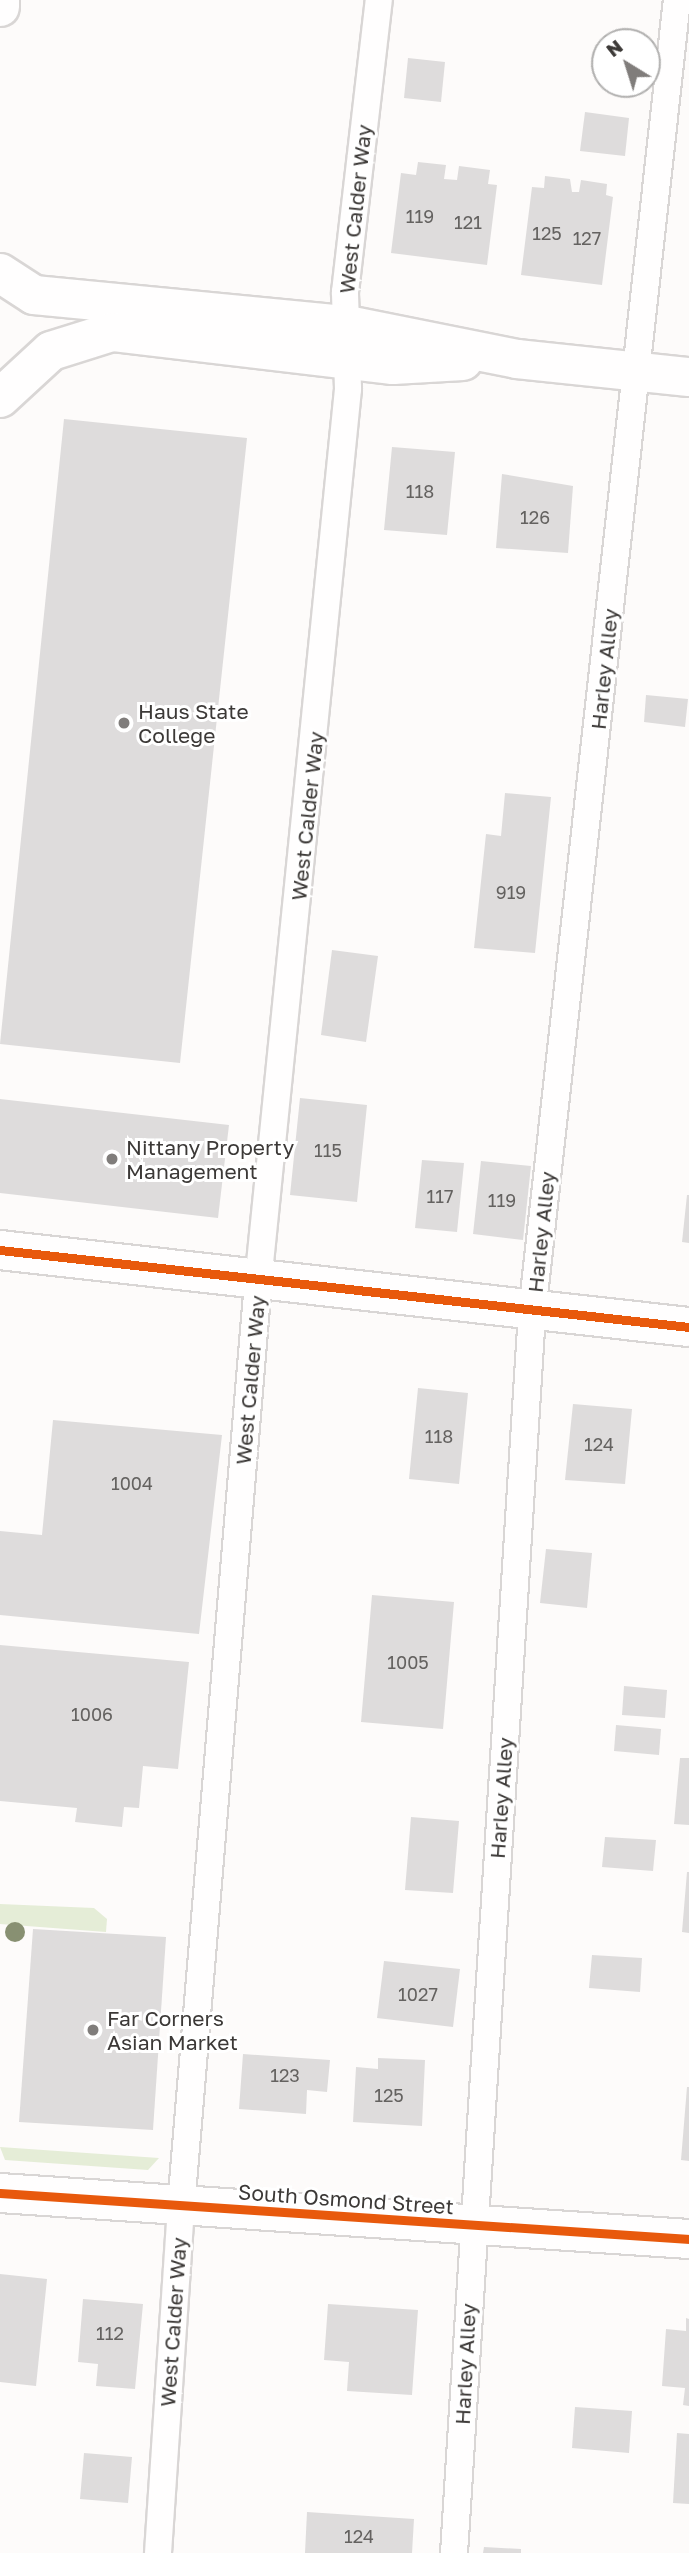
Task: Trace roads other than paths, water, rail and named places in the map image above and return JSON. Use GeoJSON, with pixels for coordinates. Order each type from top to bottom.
{"type":"FeatureCollection","features":[{"type":"Feature","properties":{"kind":"street"},"geometry":{"type":"LineString","coordinates":[[0,0],[0,7]]}},
{"type":"Feature","properties":{"kind":"street"},"geometry":{"type":"LineString","coordinates":[[0,273],[17,295],[349,342],[689,377]]}},
{"type":"Feature","properties":{"kind":"street"},"geometry":{"type":"LineString","coordinates":[[0,398],[51,351],[112,332],[349,342]]}},
{"type":"Feature","properties":{"kind":"street"},"geometry":{"type":"LineString","coordinates":[[0,1250],[258,1283],[689,1327]]}},
{"type":"Feature","properties":{"kind":"street","name":"South Osmond Street"},"geometry":{"type":"LineString","coordinates":[[0,2193],[689,2239]]}},
{"type":"Feature","properties":{"kind":"lane","name":"West Calder Way"},"geometry":{"type":"LineString","coordinates":[[159,2553],[181,2207],[258,1283],[349,342],[345,292],[379,0]]}},
{"type":"Feature","properties":{"kind":"lane","name":"Harley Alley"},"geometry":{"type":"LineString","coordinates":[[454,2553],[532,1313],[677,0]]}},
{"type":"Feature","properties":{"kind":"place","name":"Haus State College"},"geometry":{"type":"Point","coordinates":[124,723]}},
{"type":"Feature","properties":{"kind":"place","name":"Nittany Property Management"},"geometry":{"type":"Point","coordinates":[112,1159]}},
{"type":"Feature","properties":{"kind":"place","name":"Far Corners Asian Market"},"geometry":{"type":"Point","coordinates":[93,2030]}}]}
